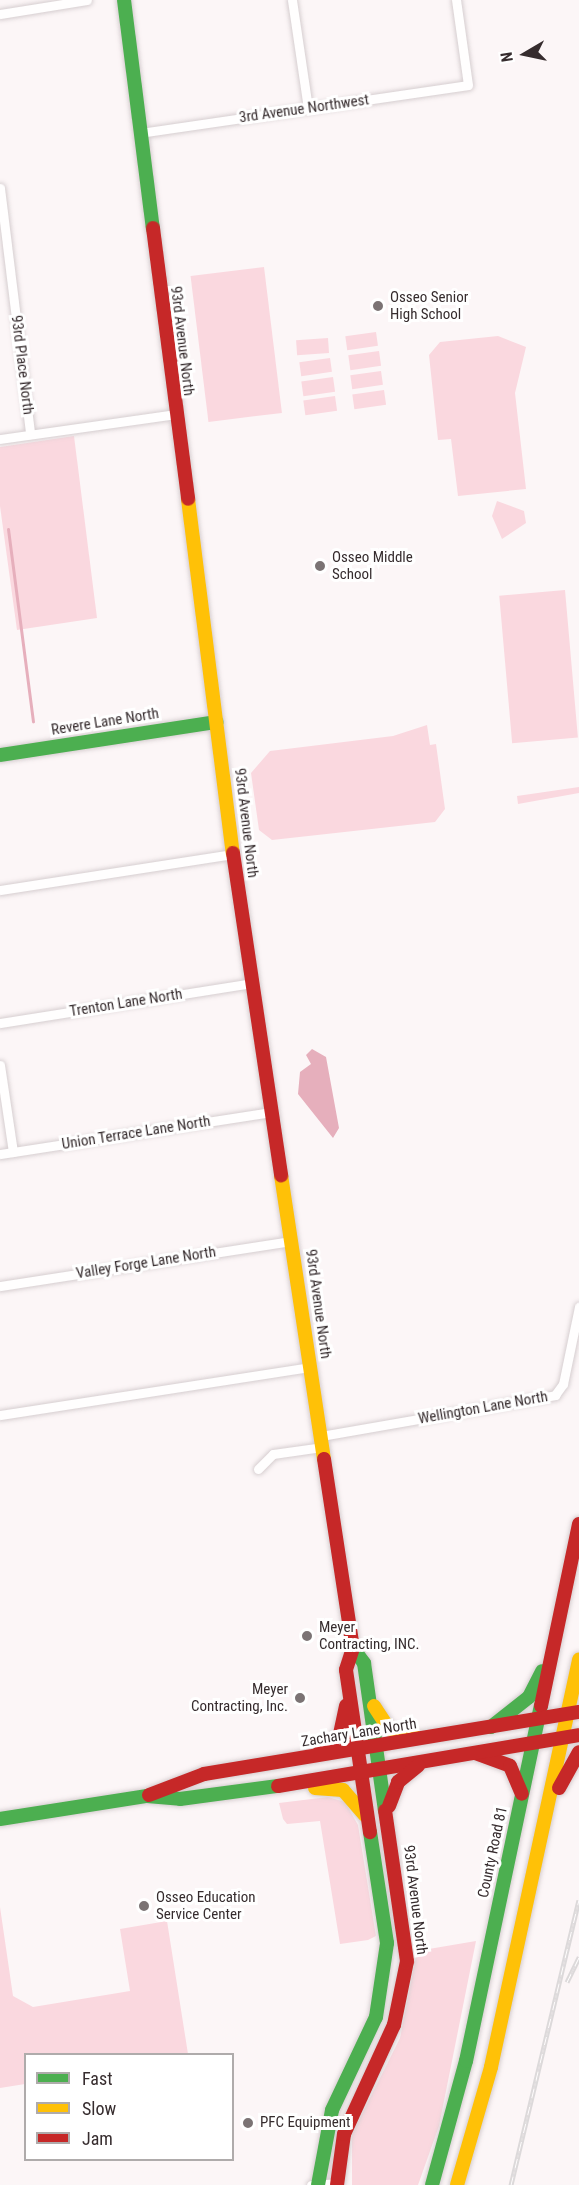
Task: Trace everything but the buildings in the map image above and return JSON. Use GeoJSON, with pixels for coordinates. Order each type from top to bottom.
{"type":"FeatureCollection","features":[{"type":"Feature","properties":{"kind":"main road","name":"93rd Avenue North"},"geometry":{"type":"LineString","coordinates":[[124,0],[175,414],[233,854],[353,1648],[348,1683],[385,1925],[386,1976],[376,2017],[332,2110],[318,2185]]}},
{"type":"Feature","properties":{"kind":"main road","name":"Revere Lane North"},"geometry":{"type":"LineString","coordinates":[[0,755],[216,722]]}},
{"type":"Feature","properties":{"kind":"main road","name":"County Road 81"},"geometry":{"type":"LineString","coordinates":[[432,2185],[443,2148],[522,1796],[579,1524]]}},
{"type":"Feature","properties":{"kind":"main road"},"geometry":{"type":"LineString","coordinates":[[491,1727],[534,1689],[569,1572]]}},
{"type":"Feature","properties":{"kind":"main road","name":"93rd Avenue North"},"geometry":{"type":"LineString","coordinates":[[337,2184],[344,2134],[394,2025],[405,1978],[405,1927],[369,1693],[364,1663],[353,1648]]}},
{"type":"Feature","properties":{"kind":"main road"},"geometry":{"type":"LineString","coordinates":[[468,2185],[484,2091],[562,1738],[573,1713],[579,1659]]}},
{"type":"Feature","properties":{"kind":"main road"},"geometry":{"type":"LineString","coordinates":[[311,1757],[340,1734],[348,1683]]}},
{"type":"Feature","properties":{"kind":"main road"},"geometry":{"type":"LineString","coordinates":[[369,1693],[376,1715],[389,1729],[427,1739]]}},
{"type":"Feature","properties":{"kind":"main road","name":"Zachary Lane North"},"geometry":{"type":"LineString","coordinates":[[0,1819],[147,1796],[204,1774],[376,1748],[573,1713]]}},
{"type":"Feature","properties":{"kind":"main road","name":"Zachary Lane North"},"geometry":{"type":"LineString","coordinates":[[147,1796],[180,1799],[243,1792],[579,1735]]}},
{"type":"Feature","properties":{"kind":"main road"},"geometry":{"type":"LineString","coordinates":[[535,1863],[563,1777],[579,1752]]}},
{"type":"Feature","properties":{"kind":"main road"},"geometry":{"type":"LineString","coordinates":[[475,1753],[510,1766],[522,1796]]}},
{"type":"Feature","properties":{"kind":"main road"},"geometry":{"type":"LineString","coordinates":[[388,1827],[390,1795],[398,1782],[432,1761]]}},
{"type":"Feature","properties":{"kind":"main road"},"geometry":{"type":"LineString","coordinates":[[243,1792],[261,1796],[336,1788],[361,1806],[369,1824]]}},
{"type":"Feature","properties":{"kind":"main road"},"geometry":{"type":"LineString","coordinates":[[457,2185],[484,2091]]}},
{"type":"Feature","properties":{"kind":"main road"},"geometry":{"type":"LineString","coordinates":[[424,2185],[443,2148]]}},
{"type":"Feature","properties":{"kind":"street"},"geometry":{"type":"LineString","coordinates":[[0,14],[87,0]]}},
{"type":"Feature","properties":{"kind":"street"},"geometry":{"type":"LineString","coordinates":[[292,0],[308,109]]}},
{"type":"Feature","properties":{"kind":"street","name":"3rd Avenue Northwest"},"geometry":{"type":"LineString","coordinates":[[140,132],[468,85],[456,0]]}},
{"type":"Feature","properties":{"kind":"street","name":"93rd Place North"},"geometry":{"type":"LineString","coordinates":[[0,188],[30,434]]}},
{"type":"Feature","properties":{"kind":"street"},"geometry":{"type":"LineString","coordinates":[[0,439],[175,414]]}},
{"type":"Feature","properties":{"kind":"street"},"geometry":{"type":"LineString","coordinates":[[0,890],[233,854]]}},
{"type":"Feature","properties":{"kind":"street","name":"Trenton Lane North"},"geometry":{"type":"LineString","coordinates":[[0,1023],[252,983]]}},
{"type":"Feature","properties":{"kind":"street"},"geometry":{"type":"LineString","coordinates":[[0,1065],[13,1152]]}},
{"type":"Feature","properties":{"kind":"street","name":"Union Terrace Lane North"},"geometry":{"type":"LineString","coordinates":[[0,1154],[272,1112]]}},
{"type":"Feature","properties":{"kind":"street","name":"Valley Forge Lane North"},"geometry":{"type":"LineString","coordinates":[[0,1286],[292,1241]]}},
{"type":"Feature","properties":{"kind":"street","name":"Wellington Lane North"},"geometry":{"type":"LineString","coordinates":[[258,1469],[273,1454],[321,1441],[555,1395],[563,1384],[579,1307]]}},
{"type":"Feature","properties":{"kind":"street"},"geometry":{"type":"LineString","coordinates":[[0,1415],[310,1367]]}},
{"type":"Feature","properties":{"kind":"street"},"geometry":{"type":"LineString","coordinates":[[310,2185],[337,2184]]}},
{"type":"Feature","properties":{"kind":"shaded area"},"geometry":{"type":"Polygon","coordinates":[[[264,267],[282,413],[208,422],[191,276],[264,267]]]}},
{"type":"Feature","properties":{"kind":"shaded area"},"geometry":{"type":"Polygon","coordinates":[[[376,332],[378,346],[347,350],[345,336],[376,332]]]}},
{"type":"Feature","properties":{"kind":"shaded area"},"geometry":{"type":"Polygon","coordinates":[[[498,336],[526,347],[515,393],[526,489],[458,496],[451,439],[438,440],[429,355],[440,342],[498,336]]]}},
{"type":"Feature","properties":{"kind":"shaded area"},"geometry":{"type":"Polygon","coordinates":[[[328,338],[329,353],[297,355],[296,340],[328,338]]]}},
{"type":"Feature","properties":{"kind":"shaded area"},"geometry":{"type":"Polygon","coordinates":[[[379,351],[381,366],[350,370],[348,355],[379,351]]]}},
{"type":"Feature","properties":{"kind":"shaded area"},"geometry":{"type":"Polygon","coordinates":[[[330,358],[332,372],[301,376],[299,362],[330,358]]]}},
{"type":"Feature","properties":{"kind":"shaded area"},"geometry":{"type":"Polygon","coordinates":[[[381,371],[383,385],[352,389],[350,375],[381,371]]]}},
{"type":"Feature","properties":{"kind":"shaded area"},"geometry":{"type":"Polygon","coordinates":[[[333,377],[335,392],[303,396],[301,381],[333,377]]]}},
{"type":"Feature","properties":{"kind":"shaded area"},"geometry":{"type":"Polygon","coordinates":[[[384,390],[386,405],[354,409],[352,394],[384,390]]]}},
{"type":"Feature","properties":{"kind":"shaded area"},"geometry":{"type":"Polygon","coordinates":[[[335,396],[337,411],[305,415],[303,400],[335,396]]]}},
{"type":"Feature","properties":{"kind":"shaded area"},"geometry":{"type":"Polygon","coordinates":[[[74,436],[97,618],[17,630],[0,506],[0,447],[74,436]]]}},
{"type":"Feature","properties":{"kind":"shaded area"},"geometry":{"type":"Polygon","coordinates":[[[497,501],[524,511],[526,523],[502,539],[492,516],[497,501]]]}},
{"type":"Feature","properties":{"kind":"shaded area"},"geometry":{"type":"Polygon","coordinates":[[[565,590],[578,737],[512,743],[499,596],[565,590]]]}},
{"type":"Feature","properties":{"kind":"shaded area"},"geometry":{"type":"Polygon","coordinates":[[[427,725],[430,745],[436,744],[445,809],[435,822],[272,840],[259,830],[251,773],[270,751],[393,736],[427,725]]]}},
{"type":"Feature","properties":{"kind":"shaded area"},"geometry":{"type":"Polygon","coordinates":[[[579,787],[579,793],[518,804],[517,796],[579,787]]]}},
{"type":"Feature","properties":{"kind":"shaded area"},"geometry":{"type":"Polygon","coordinates":[[[312,1049],[326,1057],[339,1128],[333,1138],[298,1094],[300,1072],[311,1064],[306,1055],[312,1049]]]}},
{"type":"Feature","properties":{"kind":"shaded area"},"geometry":{"type":"Polygon","coordinates":[[[328,1797],[345,1802],[358,1825],[376,1936],[368,1940],[340,1944],[320,1821],[287,1824],[283,1819],[279,1803],[328,1797]]]}},
{"type":"Feature","properties":{"kind":"shaded area"},"geometry":{"type":"Polygon","coordinates":[[[0,1907],[13,1996],[33,2007],[130,1991],[120,1929],[167,1921],[188,2053],[24,2053],[24,2084],[0,2088],[0,1907]]]}},
{"type":"Feature","properties":{"kind":"shaded area"},"geometry":{"type":"Polygon","coordinates":[[[476,1941],[439,2126],[418,2185],[352,2185],[352,2134],[400,2038],[417,1951],[476,1941]]]}},
{"type":"Feature","properties":{"kind":"waterway"},"geometry":{"type":"LineString","coordinates":[[8,529],[33,721]]}},
{"type":"Feature","properties":{"kind":"railway"},"geometry":{"type":"LineString","coordinates":[[511,2185],[579,1900]]}},
{"type":"Feature","properties":{"kind":"railway"},"geometry":{"type":"LineString","coordinates":[[567,1982],[579,1957]]}},
{"type":"Feature","properties":{"kind":"traffic: fast"},"geometry":{"type":"LineString","coordinates":[[124,0],[153,228]]}},
{"type":"Feature","properties":{"kind":"traffic: fast"},"geometry":{"type":"LineString","coordinates":[[0,755],[216,722]]}},
{"type":"Feature","properties":{"kind":"traffic: fast"},"geometry":{"type":"LineString","coordinates":[[353,1648],[364,1663],[385,1811]]}},
{"type":"Feature","properties":{"kind":"traffic: fast"},"geometry":{"type":"LineString","coordinates":[[491,1727],[529,1697],[542,1671]]}},
{"type":"Feature","properties":{"kind":"traffic: fast"},"geometry":{"type":"LineString","coordinates":[[432,2185],[466,2061],[541,1706]]}},
{"type":"Feature","properties":{"kind":"traffic: fast"},"geometry":{"type":"LineString","coordinates":[[0,1819],[147,1796],[180,1799],[278,1786]]}},
{"type":"Feature","properties":{"kind":"traffic: fast"},"geometry":{"type":"LineString","coordinates":[[318,2185],[332,2110],[376,2017],[387,1943],[370,1832]]}},
{"type":"Feature","properties":{"kind":"traffic: slow"},"geometry":{"type":"LineString","coordinates":[[188,499],[233,853]]}},
{"type":"Feature","properties":{"kind":"traffic: slow"},"geometry":{"type":"LineString","coordinates":[[281,1175],[324,1459]]}},
{"type":"Feature","properties":{"kind":"traffic: slow"},"geometry":{"type":"LineString","coordinates":[[457,2185],[491,2067],[579,1659]]}},
{"type":"Feature","properties":{"kind":"traffic: slow"},"geometry":{"type":"LineString","coordinates":[[374,1706],[389,1729],[416,1737]]}},
{"type":"Feature","properties":{"kind":"traffic: slow"},"geometry":{"type":"LineString","coordinates":[[315,1788],[343,1790],[365,1815]]}},
{"type":"Feature","properties":{"kind":"traffic: jam"},"geometry":{"type":"LineString","coordinates":[[153,228],[188,499]]}},
{"type":"Feature","properties":{"kind":"traffic: jam"},"geometry":{"type":"LineString","coordinates":[[233,853],[281,1175]]}},
{"type":"Feature","properties":{"kind":"traffic: jam"},"geometry":{"type":"LineString","coordinates":[[324,1459],[353,1648],[346,1670],[370,1832]]}},
{"type":"Feature","properties":{"kind":"traffic: jam"},"geometry":{"type":"LineString","coordinates":[[541,1706],[579,1524]]}},
{"type":"Feature","properties":{"kind":"traffic: jam"},"geometry":{"type":"LineString","coordinates":[[318,1754],[340,1734],[346,1706]]}},
{"type":"Feature","properties":{"kind":"traffic: jam"},"geometry":{"type":"LineString","coordinates":[[149,1795],[204,1774],[579,1712]]}},
{"type":"Feature","properties":{"kind":"traffic: jam"},"geometry":{"type":"LineString","coordinates":[[278,1786],[579,1735]]}},
{"type":"Feature","properties":{"kind":"traffic: jam"},"geometry":{"type":"LineString","coordinates":[[559,1788],[579,1752]]}},
{"type":"Feature","properties":{"kind":"traffic: jam"},"geometry":{"type":"LineString","coordinates":[[475,1753],[510,1766],[522,1794]]}},
{"type":"Feature","properties":{"kind":"traffic: jam"},"geometry":{"type":"LineString","coordinates":[[389,1806],[398,1782],[418,1766]]}},
{"type":"Feature","properties":{"kind":"traffic: jam"},"geometry":{"type":"LineString","coordinates":[[337,2185],[344,2134],[394,2025],[407,1961],[385,1811]]}},
{"type":"Feature","properties":{"kind":"place","name":"Osseo Senior High School"},"geometry":{"type":"Point","coordinates":[378,306]}},
{"type":"Feature","properties":{"kind":"place","name":"Osseo Middle School"},"geometry":{"type":"Point","coordinates":[320,566]}},
{"type":"Feature","properties":{"kind":"place","name":"Meyer Contracting, INC."},"geometry":{"type":"Point","coordinates":[307,1636]}},
{"type":"Feature","properties":{"kind":"place","name":"Meyer Contracting, Inc."},"geometry":{"type":"Point","coordinates":[300,1698]}},
{"type":"Feature","properties":{"kind":"place","name":"Osseo Education Service Center"},"geometry":{"type":"Point","coordinates":[144,1906]}},
{"type":"Feature","properties":{"kind":"place","name":"PFC Equipment"},"geometry":{"type":"Point","coordinates":[248,2123]}}]}
